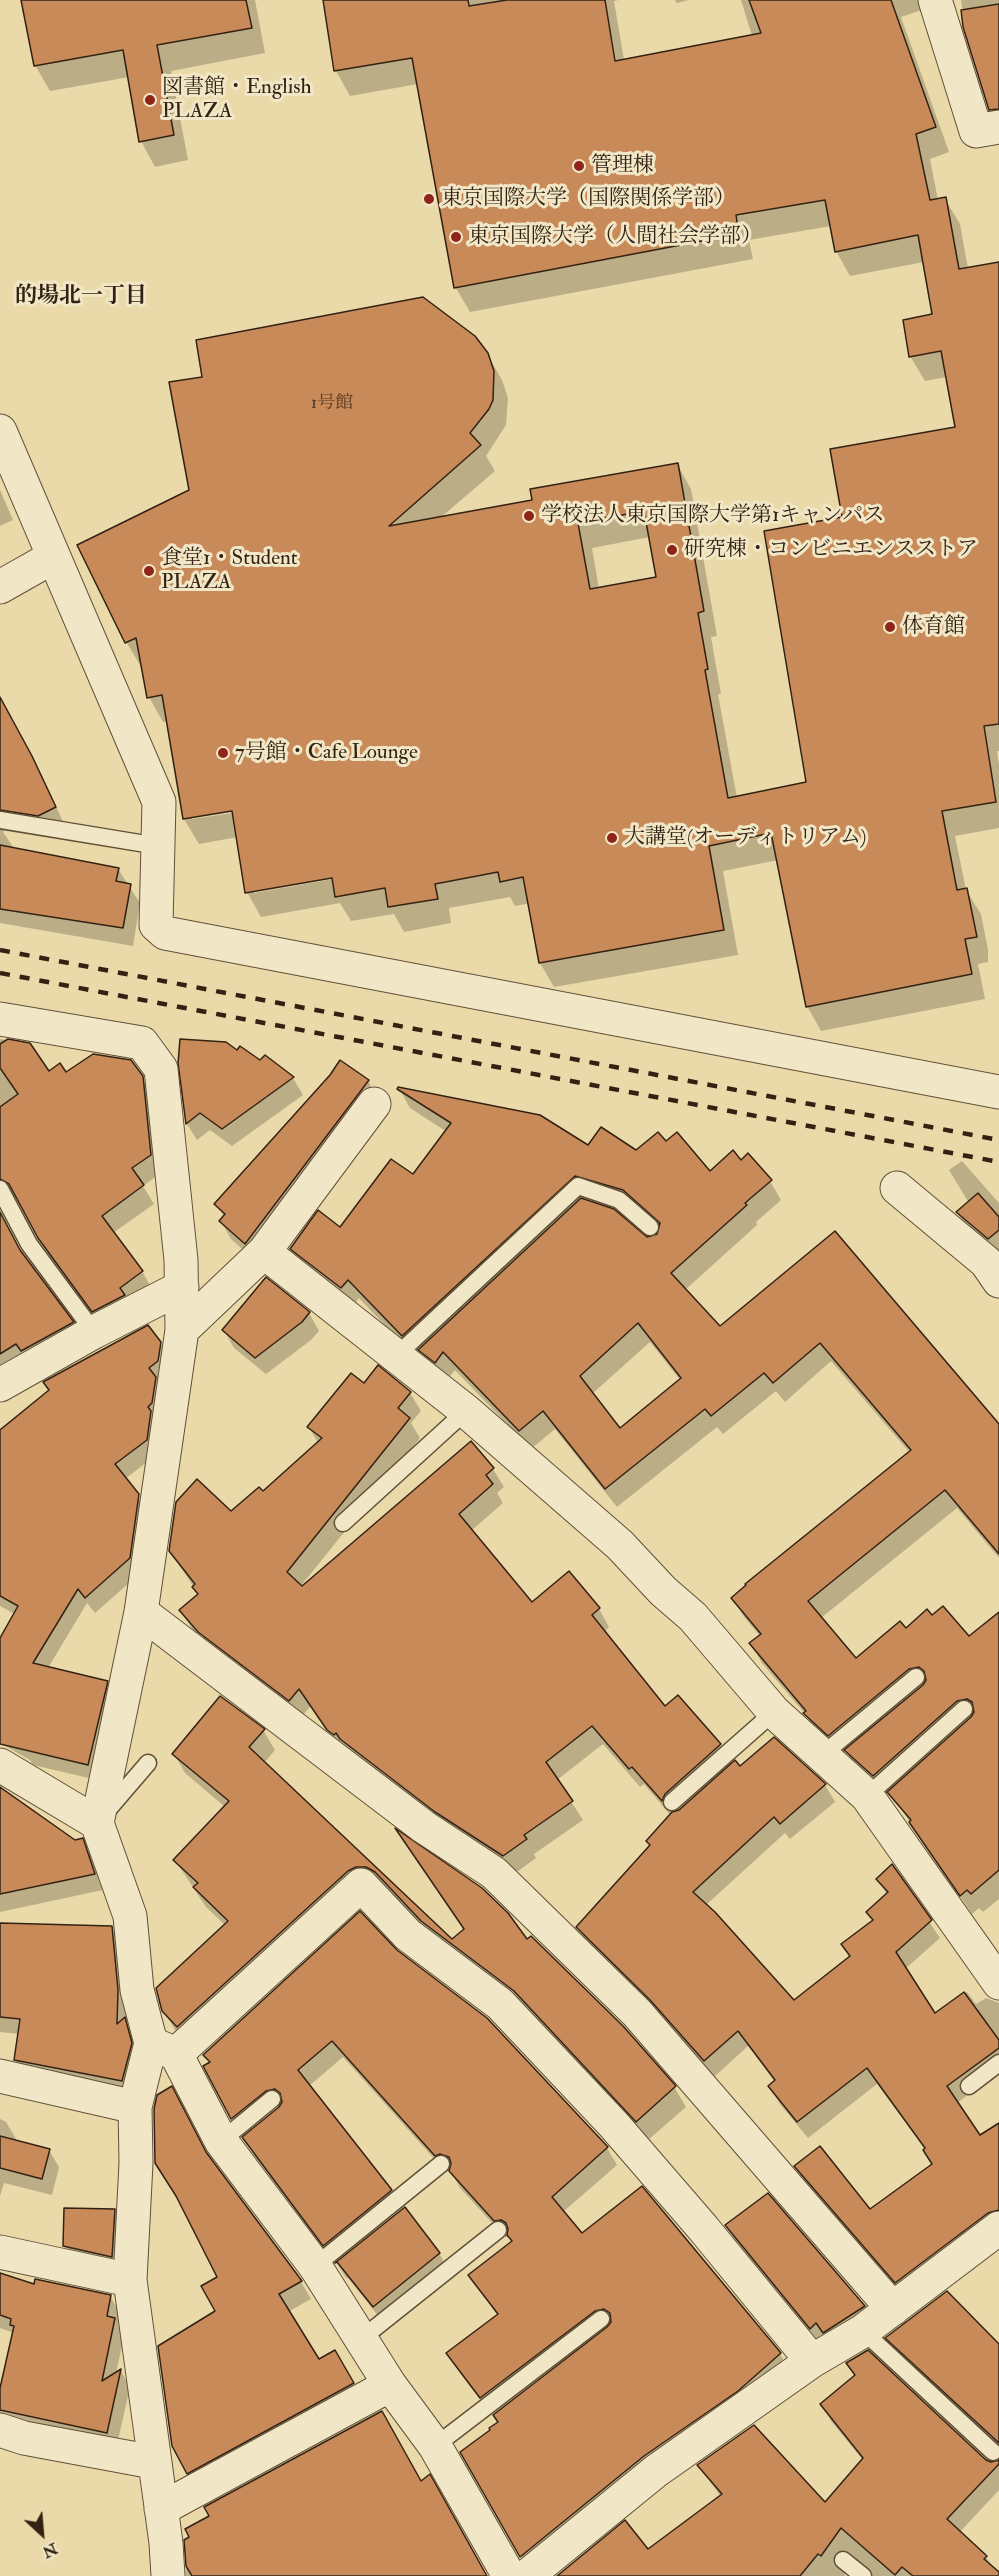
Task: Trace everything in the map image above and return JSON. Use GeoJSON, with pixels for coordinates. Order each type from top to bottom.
{"type":"FeatureCollection","features":[{"type":"Feature","properties":{"kind":"street"},"geometry":{"type":"LineString","coordinates":[[935,0],[976,131],[999,127]]}},
{"type":"Feature","properties":{"kind":"street"},"geometry":{"type":"LineString","coordinates":[[0,431],[159,802],[156,925],[165,933],[999,1092]]}},
{"type":"Feature","properties":{"kind":"street"},"geometry":{"type":"LineString","coordinates":[[0,587],[53,557]]}},
{"type":"Feature","properties":{"kind":"street"},"geometry":{"type":"LineString","coordinates":[[0,1019],[142,1043],[161,1069],[181,1260],[182,1330],[141,1612],[97,1822],[130,1916],[137,1990],[164,2048],[221,2141],[315,2266],[390,2385],[435,2446],[509,2576]]}},
{"type":"Feature","properties":{"kind":"street"},"geometry":{"type":"LineString","coordinates":[[182,1330],[264,1251],[374,1104]]}},
{"type":"Feature","properties":{"kind":"street"},"geometry":{"type":"LineString","coordinates":[[897,1188],[986,1262],[999,1281]]}},
{"type":"Feature","properties":{"kind":"street"},"geometry":{"type":"LineString","coordinates":[[264,1251],[466,1411],[620,1545],[663,1591],[693,1617],[774,1712],[867,1796],[999,1983]]}},
{"type":"Feature","properties":{"kind":"street"},"geometry":{"type":"LineString","coordinates":[[0,1385],[94,1332],[182,1287]]}},
{"type":"Feature","properties":{"kind":"street"},"geometry":{"type":"LineString","coordinates":[[141,1612],[424,1827],[494,1873],[637,2013],[893,2309]]}},
{"type":"Feature","properties":{"kind":"street"},"geometry":{"type":"LineString","coordinates":[[0,1765],[97,1822]]}},
{"type":"Feature","properties":{"kind":"street"},"geometry":{"type":"LineString","coordinates":[[168,2576],[130,2280],[136,2163],[135,2107],[164,2048],[361,1885],[408,1935],[500,2004],[614,2125],[703,2228],[812,2361]]}},
{"type":"Feature","properties":{"kind":"street"},"geometry":{"type":"LineString","coordinates":[[0,2076],[135,2107]]}},
{"type":"Feature","properties":{"kind":"street"},"geometry":{"type":"LineString","coordinates":[[527,2576],[656,2471],[812,2361],[863,2331],[999,2228]]}},
{"type":"Feature","properties":{"kind":"street"},"geometry":{"type":"LineString","coordinates":[[0,2252],[130,2280]]}},
{"type":"Feature","properties":{"kind":"street"},"geometry":{"type":"LineString","coordinates":[[161,2509],[390,2385]]}},
{"type":"Feature","properties":{"kind":"street"},"geometry":{"type":"LineString","coordinates":[[0,2430],[24,2438],[153,2462]]}},
{"type":"Feature","properties":{"kind":"lane"},"geometry":{"type":"LineString","coordinates":[[0,820],[158,846]]}},
{"type":"Feature","properties":{"kind":"lane"},"geometry":{"type":"LineString","coordinates":[[397,1355],[578,1186],[619,1200],[650,1227]]}},
{"type":"Feature","properties":{"kind":"lane"},"geometry":{"type":"LineString","coordinates":[[0,1190],[28,1244],[94,1332]]}},
{"type":"Feature","properties":{"kind":"lane"},"geometry":{"type":"LineString","coordinates":[[343,1523],[466,1411]]}},
{"type":"Feature","properties":{"kind":"lane"},"geometry":{"type":"LineString","coordinates":[[822,1755],[916,1677]]}},
{"type":"Feature","properties":{"kind":"lane"},"geometry":{"type":"LineString","coordinates":[[867,1796],[964,1709]]}},
{"type":"Feature","properties":{"kind":"lane"},"geometry":{"type":"LineString","coordinates":[[672,1802],[774,1712]]}},
{"type":"Feature","properties":{"kind":"lane"},"geometry":{"type":"LineString","coordinates":[[97,1822],[148,1762]]}},
{"type":"Feature","properties":{"kind":"lane"},"geometry":{"type":"LineString","coordinates":[[969,2086],[999,2063]]}},
{"type":"Feature","properties":{"kind":"lane"},"geometry":{"type":"LineString","coordinates":[[221,2141],[272,2099]]}},
{"type":"Feature","properties":{"kind":"lane"},"geometry":{"type":"LineString","coordinates":[[315,2266],[441,2164]]}},
{"type":"Feature","properties":{"kind":"lane"},"geometry":{"type":"LineString","coordinates":[[361,2339],[498,2230]]}},
{"type":"Feature","properties":{"kind":"lane"},"geometry":{"type":"LineString","coordinates":[[435,2446],[601,2319]]}},
{"type":"Feature","properties":{"kind":"lane"},"geometry":{"type":"LineString","coordinates":[[863,2331],[993,2452]]}},
{"type":"Feature","properties":{"kind":"lane"},"geometry":{"type":"LineString","coordinates":[[843,2560],[862,2576]]}},
{"type":"Feature","properties":{"kind":"building","name":"図書館・English PLAZA"},"geometry":{"type":"Polygon","coordinates":[[[21,0],[246,0],[252,28],[157,45],[174,135],[139,142],[123,50],[34,66],[21,0]]]}},
{"type":"Feature","properties":{"kind":"building"},"geometry":{"type":"Polygon","coordinates":[[[323,0],[468,0],[469,6],[507,0],[605,0],[615,61],[761,33],[749,0],[891,0],[936,127],[916,134],[930,200],[946,197],[959,269],[999,262],[999,724],[984,726],[996,802],[942,811],[957,890],[967,888],[977,937],[965,939],[972,974],[806,1007],[771,833],[709,846],[724,930],[539,963],[523,877],[500,882],[498,872],[435,884],[438,899],[388,907],[385,888],[335,897],[332,878],[245,893],[232,811],[183,819],[162,695],[147,698],[136,638],[125,643],[77,545],[189,490],[169,382],[202,377],[196,340],[423,297],[475,336],[488,353],[494,371],[493,400],[489,409],[470,433],[481,445],[389,526],[532,500],[530,489],[678,463],[704,611],[698,613],[708,669],[705,670],[728,798],[806,782],[764,531],[842,517],[830,449],[955,427],[941,351],[909,357],[903,320],[932,314],[918,235],[835,252],[825,200],[736,215],[739,234],[454,288],[412,58],[334,71],[323,0]],[[644,511],[578,523],[590,589],[656,577],[644,511]]]}},
{"type":"Feature","properties":{"kind":"building"},"geometry":{"type":"Polygon","coordinates":[[[999,4],[999,109],[989,110],[963,27],[961,10],[999,4]]]}},
{"type":"Feature","properties":{"kind":"building"},"geometry":{"type":"Polygon","coordinates":[[[0,697],[56,807],[38,816],[0,810],[0,697]]]}},
{"type":"Feature","properties":{"kind":"building"},"geometry":{"type":"Polygon","coordinates":[[[0,845],[119,868],[116,881],[131,884],[123,928],[0,909],[0,845]]]}},
{"type":"Feature","properties":{"kind":"building"},"geometry":{"type":"Polygon","coordinates":[[[8,1039],[30,1043],[49,1071],[60,1063],[66,1072],[93,1054],[131,1060],[143,1076],[151,1155],[132,1168],[144,1185],[102,1216],[143,1271],[120,1288],[125,1295],[92,1312],[38,1238],[9,1184],[0,1179],[0,1107],[18,1094],[0,1068],[0,1044],[8,1039]]]}},
{"type":"Feature","properties":{"kind":"building"},"geometry":{"type":"Polygon","coordinates":[[[180,1039],[226,1042],[237,1050],[240,1046],[260,1060],[265,1055],[294,1077],[222,1129],[200,1113],[186,1124],[178,1063],[180,1039]]]}},
{"type":"Feature","properties":{"kind":"building"},"geometry":{"type":"Polygon","coordinates":[[[340,1060],[369,1080],[245,1244],[219,1221],[225,1214],[214,1204],[330,1075],[340,1060]]]}},
{"type":"Feature","properties":{"kind":"building"},"geometry":{"type":"Polygon","coordinates":[[[398,1087],[540,1115],[588,1145],[601,1127],[636,1150],[658,1132],[666,1141],[677,1132],[710,1171],[733,1150],[741,1160],[748,1153],[772,1180],[671,1273],[720,1326],[835,1231],[999,1424],[999,1554],[945,1490],[808,1601],[856,1658],[900,1621],[906,1628],[927,1609],[932,1615],[943,1606],[969,1636],[999,1612],[999,1870],[971,1894],[967,1890],[960,1896],[909,1822],[911,1820],[887,1792],[971,1717],[974,1712],[972,1702],[967,1699],[957,1701],[873,1776],[844,1750],[923,1685],[926,1680],[924,1671],[919,1667],[909,1669],[828,1736],[803,1713],[806,1711],[749,1643],[761,1634],[731,1598],[745,1584],[911,1450],[820,1343],[773,1383],[764,1373],[711,1416],[705,1409],[605,1489],[543,1411],[519,1431],[443,1352],[435,1363],[418,1350],[581,1198],[614,1209],[647,1237],[657,1234],[660,1223],[623,1190],[575,1176],[402,1336],[348,1280],[341,1288],[290,1249],[318,1210],[340,1227],[391,1159],[413,1174],[451,1123],[397,1089],[398,1087]],[[638,1323],[580,1376],[620,1428],[681,1378],[638,1323]]]}},
{"type":"Feature","properties":{"kind":"building"},"geometry":{"type":"Polygon","coordinates":[[[978,1193],[999,1217],[999,1230],[988,1239],[956,1212],[978,1193]]]}},
{"type":"Feature","properties":{"kind":"building"},"geometry":{"type":"Polygon","coordinates":[[[0,1212],[20,1250],[74,1322],[21,1351],[16,1344],[0,1354],[0,1212]]]}},
{"type":"Feature","properties":{"kind":"building"},"geometry":{"type":"Polygon","coordinates":[[[266,1277],[310,1312],[302,1322],[255,1358],[222,1330],[266,1277]]]}},
{"type":"Feature","properties":{"kind":"building"},"geometry":{"type":"Polygon","coordinates":[[[148,1325],[161,1342],[158,1361],[149,1368],[156,1377],[152,1403],[148,1407],[151,1411],[147,1440],[115,1464],[139,1494],[130,1558],[85,1598],[78,1589],[33,1663],[108,1681],[88,1765],[0,1744],[0,1638],[18,1606],[0,1596],[0,1430],[49,1390],[43,1382],[148,1325]]]}},
{"type":"Feature","properties":{"kind":"building"},"geometry":{"type":"Polygon","coordinates":[[[378,1365],[411,1392],[398,1408],[410,1418],[287,1572],[302,1586],[471,1441],[494,1468],[486,1475],[493,1484],[459,1514],[532,1602],[569,1571],[600,1608],[592,1615],[665,1706],[678,1695],[721,1744],[665,1794],[662,1801],[632,1767],[629,1769],[592,1726],[546,1762],[573,1801],[524,1835],[527,1839],[503,1856],[435,1812],[340,1739],[336,1733],[334,1735],[327,1730],[299,1689],[289,1701],[198,1632],[179,1610],[198,1594],[192,1587],[195,1584],[169,1551],[176,1502],[197,1479],[231,1511],[259,1487],[263,1491],[322,1438],[307,1427],[351,1373],[364,1383],[378,1365]]]}},
{"type":"Feature","properties":{"kind":"building"},"geometry":{"type":"Polygon","coordinates":[[[220,1696],[265,1729],[249,1747],[452,1939],[464,1929],[395,1828],[482,1888],[508,1913],[527,1939],[531,1936],[623,2026],[676,2086],[636,2122],[514,1991],[421,1921],[375,1872],[366,1867],[356,1867],[348,1871],[177,2027],[162,2011],[156,1988],[228,1921],[193,1887],[198,1883],[173,1860],[229,1801],[172,1754],[220,1696]]]}},
{"type":"Feature","properties":{"kind":"building"},"geometry":{"type":"Polygon","coordinates":[[[774,1737],[826,1784],[780,1824],[774,1817],[693,1892],[715,1912],[794,2000],[850,1956],[841,1944],[873,1920],[866,1912],[888,1892],[876,1879],[892,1864],[932,1920],[896,1952],[935,2013],[964,1992],[999,2040],[999,2048],[947,2086],[980,2135],[999,2123],[999,2210],[988,2213],[895,2283],[794,2166],[820,2146],[870,2209],[932,2164],[923,2150],[925,2148],[867,2068],[797,2122],[768,2086],[775,2080],[738,2031],[704,2061],[650,2000],[576,1927],[650,1845],[646,1841],[672,1812],[679,1810],[735,1760],[740,1766],[774,1737]]]}},
{"type":"Feature","properties":{"kind":"building"},"geometry":{"type":"Polygon","coordinates":[[[0,1787],[75,1840],[83,1838],[95,1874],[0,1894],[0,1787]]]}},
{"type":"Feature","properties":{"kind":"building"},"geometry":{"type":"Polygon","coordinates":[[[360,1911],[397,1950],[487,2018],[608,2147],[552,2197],[582,2233],[642,2186],[781,2353],[738,2391],[644,2456],[520,2557],[460,2452],[498,2422],[493,2415],[607,2327],[611,2322],[610,2313],[604,2309],[595,2311],[480,2398],[446,2353],[498,2314],[468,2275],[512,2241],[507,2235],[506,2223],[501,2220],[494,2221],[449,2171],[451,2163],[449,2157],[440,2154],[435,2156],[332,2041],[298,2070],[392,2190],[323,2246],[242,2137],[279,2107],[282,2102],[280,2093],[275,2089],[266,2091],[231,2119],[203,2066],[210,2062],[203,2055],[360,1911]]]}},
{"type":"Feature","properties":{"kind":"building"},"geometry":{"type":"Polygon","coordinates":[[[0,1923],[112,1926],[118,1990],[117,2024],[125,2017],[132,2043],[122,2081],[14,2060],[20,2019],[0,2017],[0,1923]]]}},
{"type":"Feature","properties":{"kind":"building"},"geometry":{"type":"Polygon","coordinates":[[[172,2086],[206,2152],[302,2281],[279,2294],[319,2359],[335,2350],[354,2383],[187,2474],[172,2446],[158,2346],[215,2311],[201,2286],[217,2277],[176,2196],[155,2163],[154,2109],[157,2095],[172,2086]]]}},
{"type":"Feature","properties":{"kind":"building"},"geometry":{"type":"Polygon","coordinates":[[[0,2136],[50,2149],[42,2179],[0,2168],[0,2136]]]}},
{"type":"Feature","properties":{"kind":"building"},"geometry":{"type":"Polygon","coordinates":[[[768,2193],[865,2306],[823,2333],[816,2323],[810,2329],[725,2225],[768,2193]]]}},
{"type":"Feature","properties":{"kind":"building"},"geometry":{"type":"Polygon","coordinates":[[[405,2207],[440,2253],[373,2307],[337,2262],[335,2263],[405,2207]]]}},
{"type":"Feature","properties":{"kind":"building"},"geometry":{"type":"Polygon","coordinates":[[[64,2208],[115,2209],[112,2257],[63,2246],[64,2208]]]}},
{"type":"Feature","properties":{"kind":"building"},"geometry":{"type":"Polygon","coordinates":[[[0,2273],[34,2284],[35,2279],[111,2295],[107,2316],[115,2318],[102,2381],[121,2369],[107,2433],[0,2410],[0,2388],[14,2326],[10,2325],[11,2319],[0,2315],[0,2273]]]}},
{"type":"Feature","properties":{"kind":"building"},"geometry":{"type":"Polygon","coordinates":[[[947,2291],[999,2344],[999,2443],[885,2338],[947,2291]]]}},
{"type":"Feature","properties":{"kind":"building"},"geometry":{"type":"Polygon","coordinates":[[[868,2350],[986,2460],[991,2462],[999,2460],[999,2464],[947,2519],[987,2556],[984,2559],[999,2572],[999,2576],[913,2576],[902,2567],[895,2575],[841,2528],[821,2556],[818,2554],[800,2576],[557,2576],[625,2520],[648,2549],[722,2494],[697,2465],[754,2425],[825,2502],[863,2458],[820,2404],[855,2375],[846,2363],[868,2350]]]}},
{"type":"Feature","properties":{"kind":"building"},"geometry":{"type":"Polygon","coordinates":[[[382,2411],[421,2481],[430,2474],[487,2576],[192,2576],[186,2566],[184,2540],[189,2537],[185,2529],[209,2516],[204,2507],[382,2411]]]}},
{"type":"Feature","properties":{"kind":"railway"},"geometry":{"type":"LineString","coordinates":[[0,950],[999,1140]]}},
{"type":"Feature","properties":{"kind":"railway"},"geometry":{"type":"LineString","coordinates":[[0,973],[999,1162]]}},
{"type":"Feature","properties":{"kind":"place","name":"図書館・English PLAZA"},"geometry":{"type":"Point","coordinates":[150,100]}},
{"type":"Feature","properties":{"kind":"place","name":"管理棟"},"geometry":{"type":"Point","coordinates":[579,166]}},
{"type":"Feature","properties":{"kind":"place","name":"東京国際大学（国際関係学部）"},"geometry":{"type":"Point","coordinates":[429,199]}},
{"type":"Feature","properties":{"kind":"place","name":"東京国際大学（人間社会学部）"},"geometry":{"type":"Point","coordinates":[456,237]}},
{"type":"Feature","properties":{"kind":"place","name":"学校法人東京国際大学第1キャンパス"},"geometry":{"type":"Point","coordinates":[529,516]}},
{"type":"Feature","properties":{"kind":"place","name":"研究棟・コンビニエンスストア"},"geometry":{"type":"Point","coordinates":[672,550]}},
{"type":"Feature","properties":{"kind":"place","name":"食堂1・Student PLAZA"},"geometry":{"type":"Point","coordinates":[149,571]}},
{"type":"Feature","properties":{"kind":"place","name":"体育館"},"geometry":{"type":"Point","coordinates":[890,627]}},
{"type":"Feature","properties":{"kind":"place","name":"7号館・Cafe Lounge"},"geometry":{"type":"Point","coordinates":[223,753]}},
{"type":"Feature","properties":{"kind":"place","name":"大講堂(オーディトリアム)"},"geometry":{"type":"Point","coordinates":[612,838]}},
{"type":"Feature","properties":{"kind":"district","name":"的場北一丁目"},"geometry":{"type":"Point","coordinates":[81,297]}}]}
